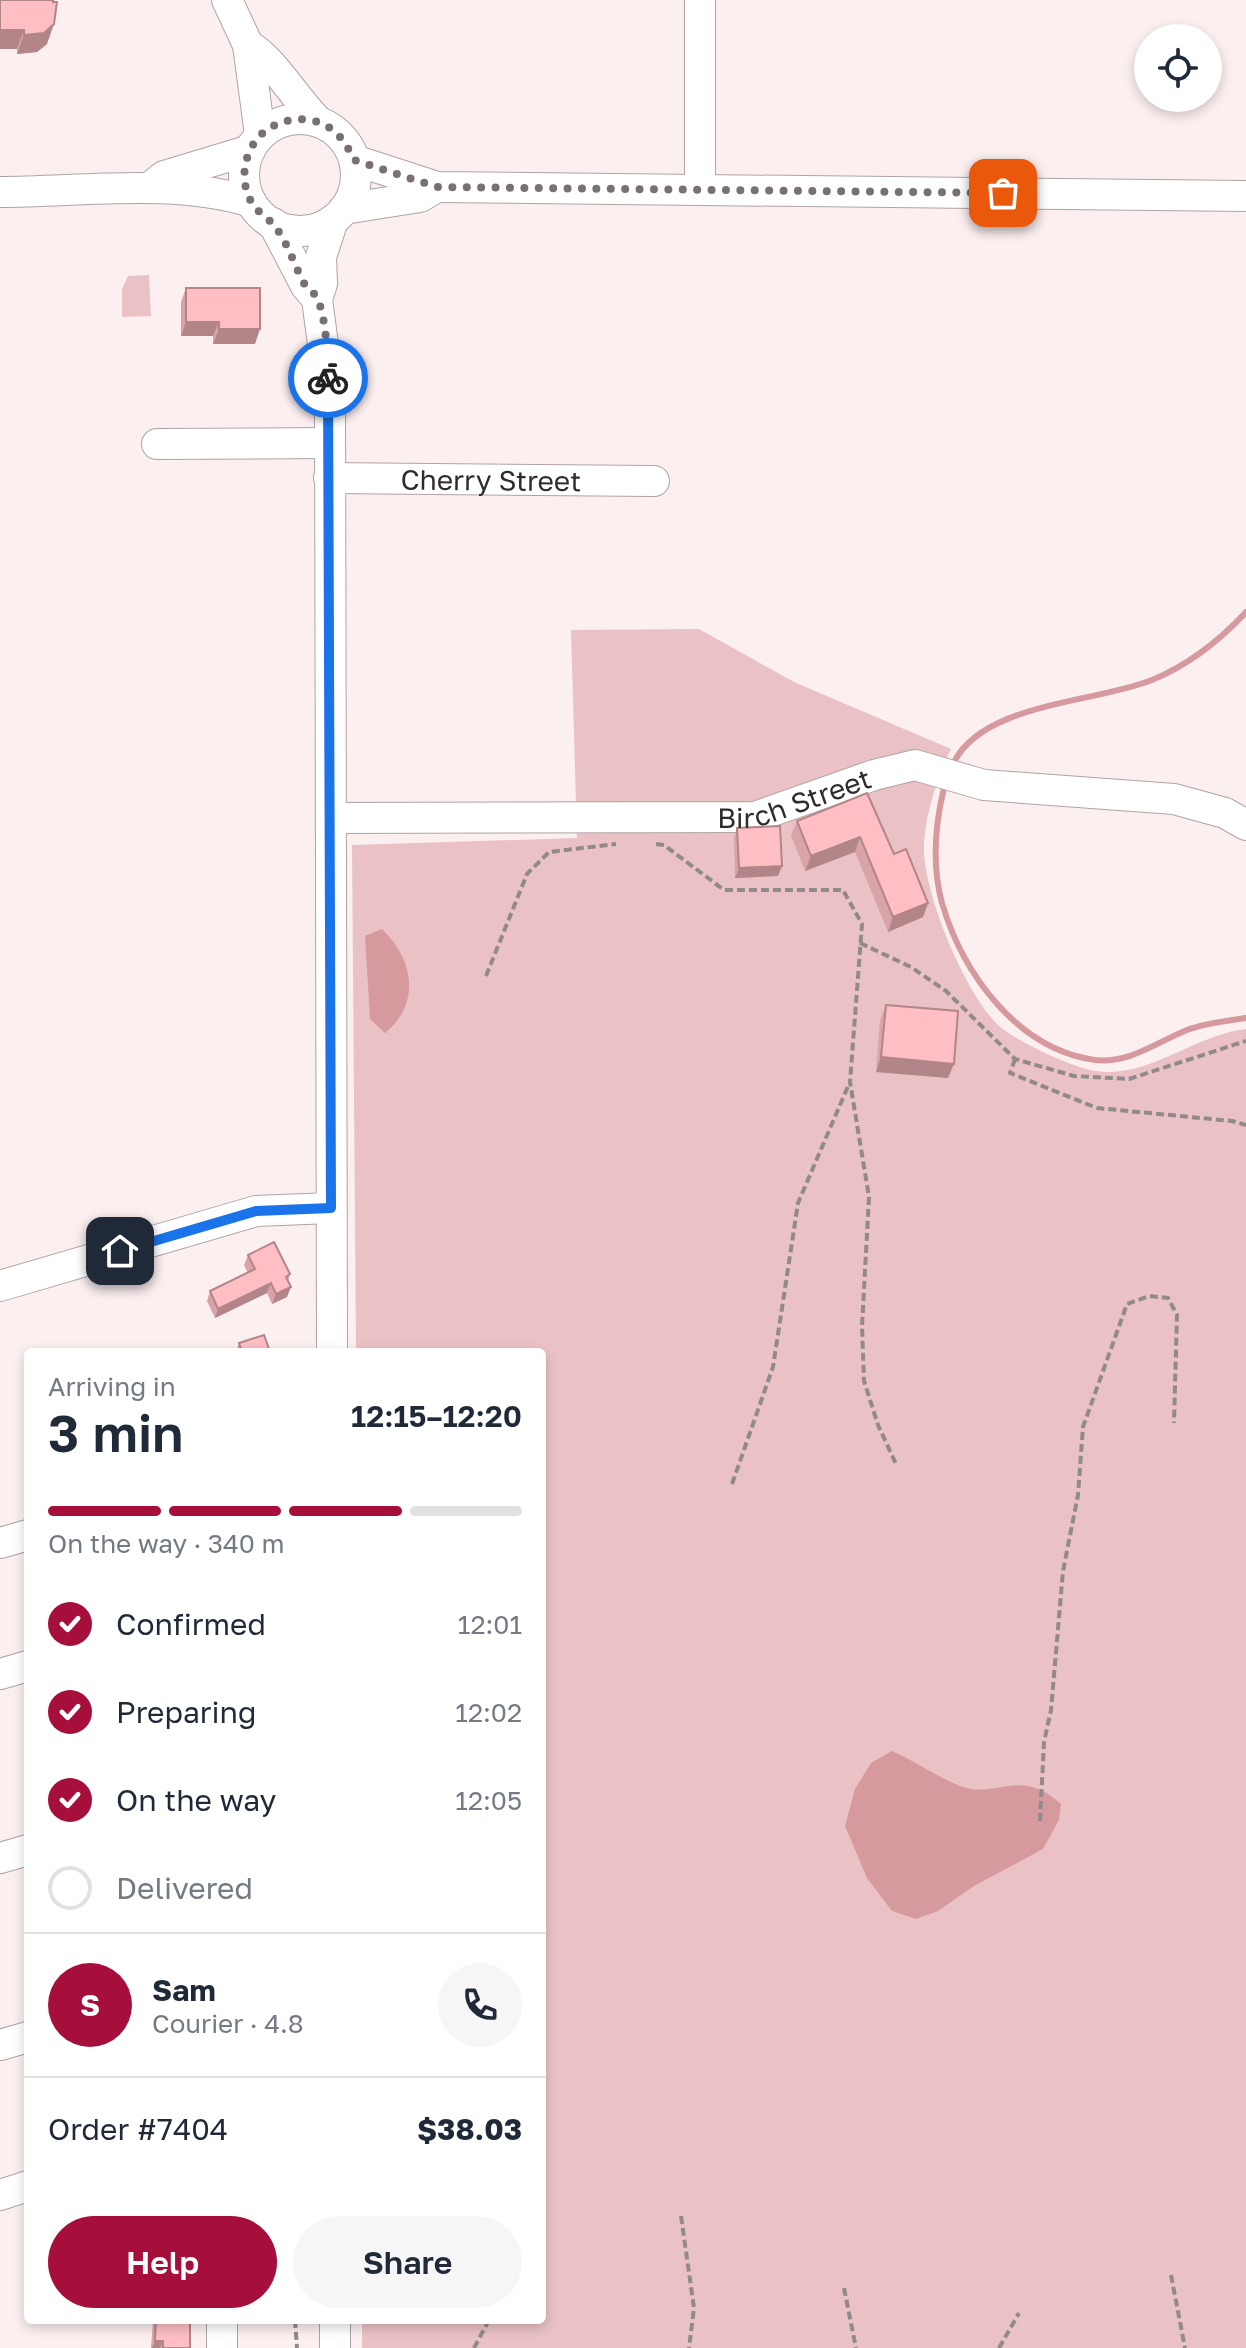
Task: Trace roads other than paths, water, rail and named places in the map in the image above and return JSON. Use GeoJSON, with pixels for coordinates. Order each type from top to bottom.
{"type":"FeatureCollection","features":[{"type":"Feature","properties":{"kind":"street"},"geometry":{"type":"LineString","coordinates":[[227,0],[248,45],[255,143],[245,176],[262,213],[317,299]]}},
{"type":"Feature","properties":{"kind":"street"},"geometry":{"type":"LineString","coordinates":[[700,0],[700,188]]}},
{"type":"Feature","properties":{"kind":"street"},"geometry":{"type":"LineString","coordinates":[[248,45],[263,53],[294,97],[319,122],[341,137],[354,160],[356,178],[321,257],[322,284],[317,299],[328,364],[332,1348]]}},
{"type":"Feature","properties":{"kind":"street"},"geometry":{"type":"LineString","coordinates":[[150,187],[164,176],[255,143],[294,119],[319,122]]}},
{"type":"Feature","properties":{"kind":"street"},"geometry":{"type":"LineString","coordinates":[[354,160],[437,187],[1246,196]]}},
{"type":"Feature","properties":{"kind":"street"},"geometry":{"type":"LineString","coordinates":[[0,192],[88,192],[150,187],[168,192],[210,192],[303,230],[338,215],[420,197],[437,187]]}},
{"type":"Feature","properties":{"kind":"street"},"geometry":{"type":"LineString","coordinates":[[157,444],[329,443]]}},
{"type":"Feature","properties":{"kind":"street","name":"Cherry Street"},"geometry":{"type":"LineString","coordinates":[[329,478],[654,481]]}},
{"type":"Feature","properties":{"kind":"street","name":"Birch Street"},"geometry":{"type":"LineString","coordinates":[[331,818],[755,817],[874,775],[915,765],[984,785],[1174,799],[1225,813],[1246,825]]}},
{"type":"Feature","properties":{"kind":"street"},"geometry":{"type":"LineString","coordinates":[[0,1286],[256,1211],[331,1208]]}},
{"type":"Feature","properties":{"kind":"street"},"geometry":{"type":"LineString","coordinates":[[0,1543],[24,1536]]}},
{"type":"Feature","properties":{"kind":"street"},"geometry":{"type":"LineString","coordinates":[[0,1674],[24,1667]]}},
{"type":"Feature","properties":{"kind":"street"},"geometry":{"type":"LineString","coordinates":[[0,1858],[24,1851]]}},
{"type":"Feature","properties":{"kind":"street"},"geometry":{"type":"LineString","coordinates":[[0,2045],[24,2038]]}},
{"type":"Feature","properties":{"kind":"street"},"geometry":{"type":"LineString","coordinates":[[0,2195],[24,2187]]}},
{"type":"Feature","properties":{"kind":"street"},"geometry":{"type":"LineString","coordinates":[[222,2324],[222,2348]]}},
{"type":"Feature","properties":{"kind":"street"},"geometry":{"type":"LineString","coordinates":[[335,2324],[335,2348]]}},
{"type":"Feature","properties":{"kind":"waterway"},"geometry":{"type":"LineString","coordinates":[[954,762],[969,742],[1015,716],[1128,688],[1165,674],[1203,651],[1246,612]]}},
{"type":"Feature","properties":{"kind":"waterway"},"geometry":{"type":"LineString","coordinates":[[944,788],[936,846],[942,903],[951,930],[979,981],[1018,1024],[1041,1041],[1067,1053],[1107,1060],[1142,1051],[1194,1028],[1246,1018]]}}]}
